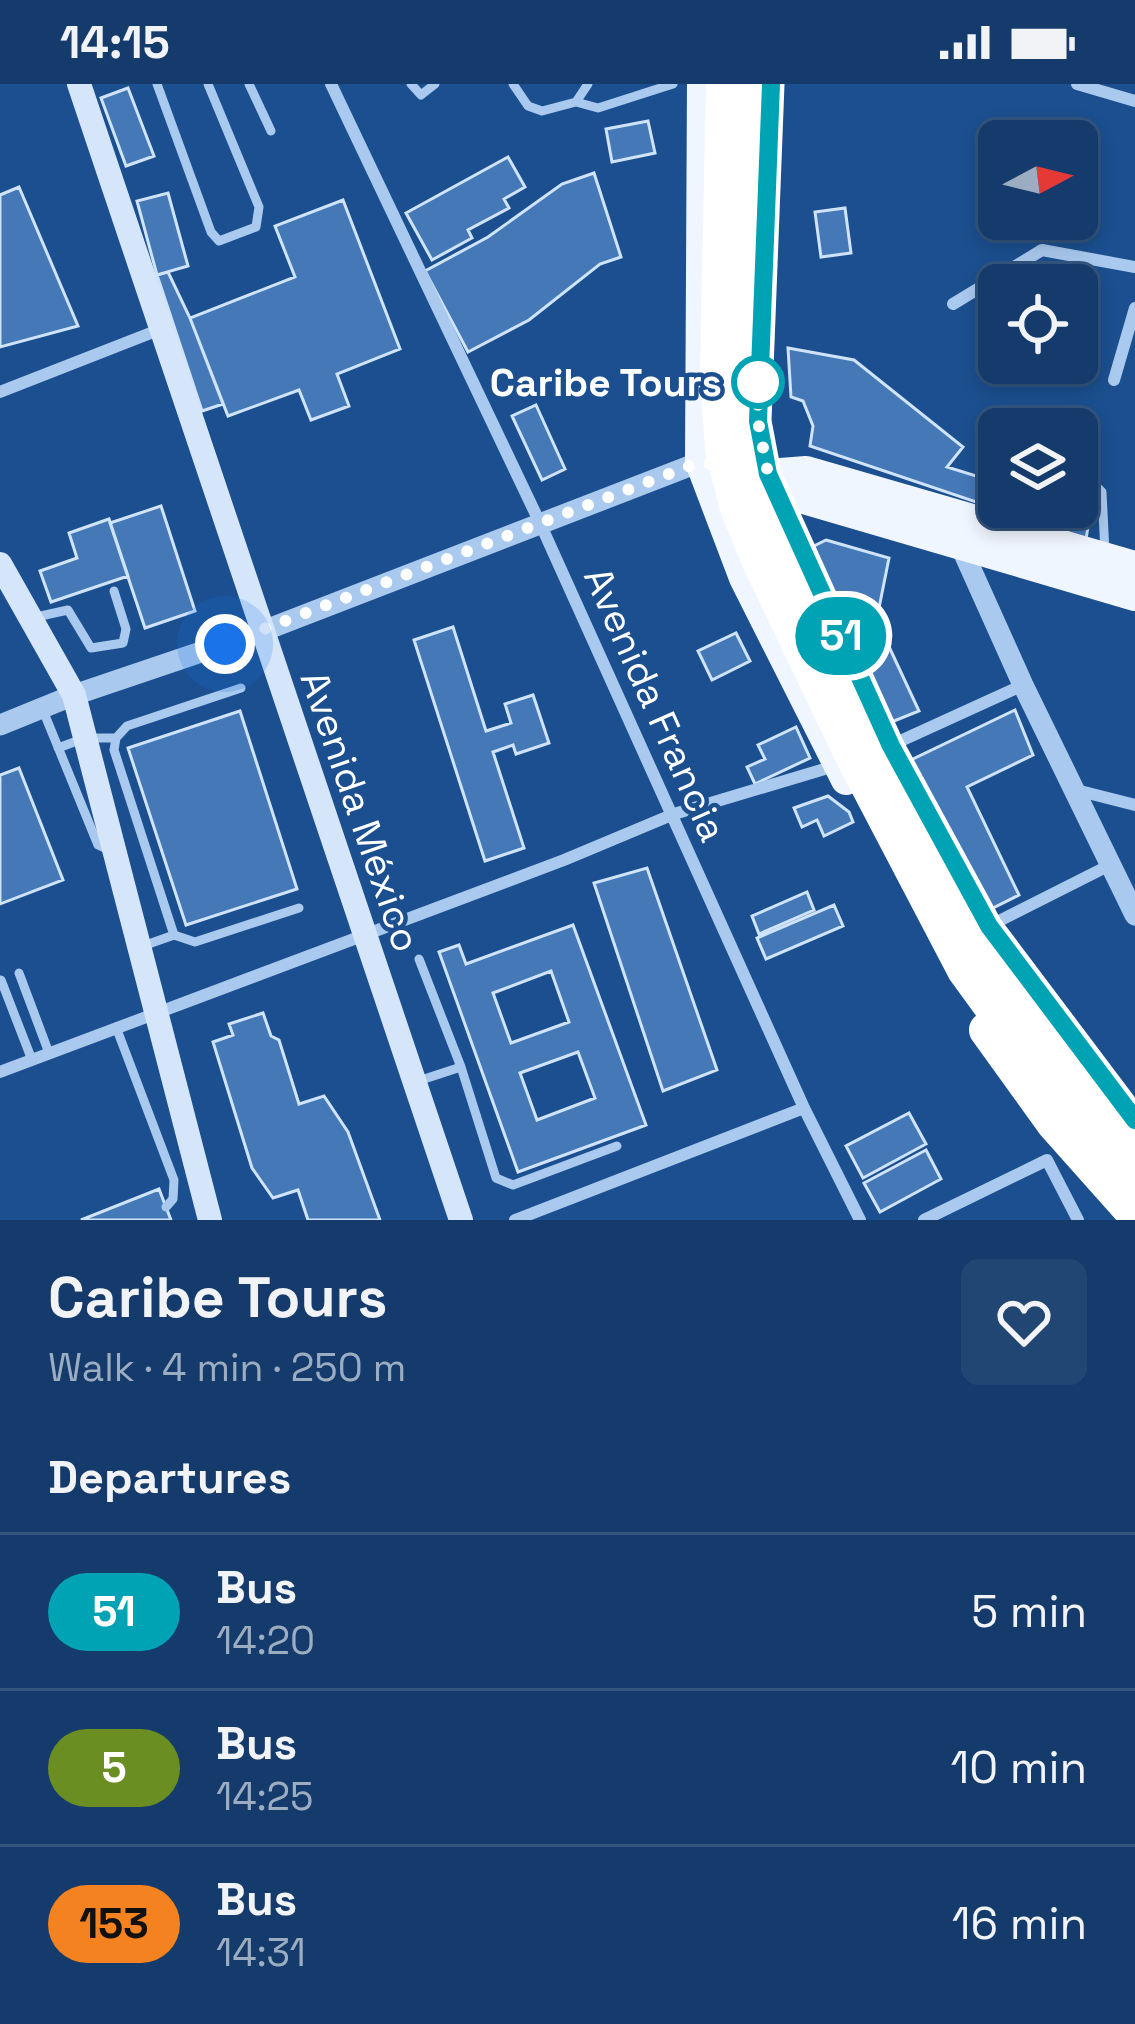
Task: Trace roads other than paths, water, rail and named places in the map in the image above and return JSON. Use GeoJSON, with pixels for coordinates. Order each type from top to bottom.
{"type":"FeatureCollection","features":[{"type":"Feature","properties":{"kind":"highway"},"geometry":{"type":"LineString","coordinates":[[724,84],[718,372],[723,450],[738,508],[844,737],[965,970],[1024,1051],[1135,1186]]}},
{"type":"Feature","properties":{"kind":"highway"},"geometry":{"type":"LineString","coordinates":[[754,84],[748,420],[753,460],[766,502],[917,824],[993,961],[1135,1138]]}},
{"type":"Feature","properties":{"kind":"highway"},"geometry":{"type":"LineString","coordinates":[[950,976],[1054,1123],[1135,1214]]}},
{"type":"Feature","properties":{"kind":"main road","name":"Avenida México"},"geometry":{"type":"LineString","coordinates":[[79,84],[461,1220]]}},
{"type":"Feature","properties":{"kind":"main road"},"geometry":{"type":"LineString","coordinates":[[702,84],[700,462],[744,578],[950,976],[1055,1102],[1135,1186]]}},
{"type":"Feature","properties":{"kind":"main road"},"geometry":{"type":"LineString","coordinates":[[771,84],[758,421],[768,474],[891,746],[989,926],[1135,1120]]}},
{"type":"Feature","properties":{"kind":"main road"},"geometry":{"type":"LineString","coordinates":[[702,310],[707,330],[709,422],[713,435],[728,442],[742,436],[750,418],[752,331],[760,311]]}},
{"type":"Feature","properties":{"kind":"main road"},"geometry":{"type":"LineString","coordinates":[[700,462],[768,474],[806,471],[1120,562]]}},
{"type":"Feature","properties":{"kind":"main road"},"geometry":{"type":"LineString","coordinates":[[768,474],[805,499],[1135,596]]}},
{"type":"Feature","properties":{"kind":"main road"},"geometry":{"type":"LineString","coordinates":[[0,564],[74,695],[210,1220]]}},
{"type":"Feature","properties":{"kind":"street","name":"Avenida Francia"},"geometry":{"type":"LineString","coordinates":[[331,84],[540,523],[804,1108],[860,1220]]}},
{"type":"Feature","properties":{"kind":"street"},"geometry":{"type":"LineString","coordinates":[[1077,84],[1135,100]]}},
{"type":"Feature","properties":{"kind":"street"},"geometry":{"type":"LineString","coordinates":[[952,304],[1042,250],[1135,267]]}},
{"type":"Feature","properties":{"kind":"street"},"geometry":{"type":"LineString","coordinates":[[1114,380],[1135,308]]}},
{"type":"Feature","properties":{"kind":"street"},"geometry":{"type":"LineString","coordinates":[[0,392],[161,329]]}},
{"type":"Feature","properties":{"kind":"street"},"geometry":{"type":"LineString","coordinates":[[0,724],[263,631],[700,462]]}},
{"type":"Feature","properties":{"kind":"street"},"geometry":{"type":"LineString","coordinates":[[961,547],[1135,915]]}},
{"type":"Feature","properties":{"kind":"street"},"geometry":{"type":"LineString","coordinates":[[0,1072],[674,814],[891,746],[1023,685]]}},
{"type":"Feature","properties":{"kind":"street"},"geometry":{"type":"LineString","coordinates":[[1072,789],[1135,805]]}},
{"type":"Feature","properties":{"kind":"street"},"geometry":{"type":"LineString","coordinates":[[989,926],[1110,865]]}},
{"type":"Feature","properties":{"kind":"street"},"geometry":{"type":"LineString","coordinates":[[515,1220],[804,1108]]}},
{"type":"Feature","properties":{"kind":"street"},"geometry":{"type":"LineString","coordinates":[[924,1220],[1047,1160],[1078,1220]]}},
{"type":"Feature","properties":{"kind":"lane"},"geometry":{"type":"LineString","coordinates":[[157,84],[211,232],[219,241],[230,240],[256,227],[259,207],[208,84]]}},
{"type":"Feature","properties":{"kind":"lane"},"geometry":{"type":"LineString","coordinates":[[249,84],[271,131]]}},
{"type":"Feature","properties":{"kind":"lane"},"geometry":{"type":"LineString","coordinates":[[411,84],[421,95],[435,84]]}},
{"type":"Feature","properties":{"kind":"lane"},"geometry":{"type":"LineString","coordinates":[[513,84],[528,106],[542,111],[576,102],[598,108],[673,84]]}},
{"type":"Feature","properties":{"kind":"lane"},"geometry":{"type":"LineString","coordinates":[[576,102],[588,84]]}},
{"type":"Feature","properties":{"kind":"lane"},"geometry":{"type":"LineString","coordinates":[[1098,489],[1120,562]]}},
{"type":"Feature","properties":{"kind":"lane"},"geometry":{"type":"LineString","coordinates":[[30,619],[68,610],[91,648],[123,643],[126,629],[114,591]]}},
{"type":"Feature","properties":{"kind":"lane"},"geometry":{"type":"LineString","coordinates":[[241,688],[127,726],[116,738],[114,750],[174,934],[195,942],[299,908]]}},
{"type":"Feature","properties":{"kind":"lane"},"geometry":{"type":"LineString","coordinates":[[42,708],[98,845],[114,852]]}},
{"type":"Feature","properties":{"kind":"lane"},"geometry":{"type":"LineString","coordinates":[[58,748],[85,738],[116,738]]}},
{"type":"Feature","properties":{"kind":"lane"},"geometry":{"type":"LineString","coordinates":[[138,948],[174,934]]}},
{"type":"Feature","properties":{"kind":"lane"},"geometry":{"type":"LineString","coordinates":[[418,959],[461,1067],[496,1178],[513,1185],[617,1146]]}},
{"type":"Feature","properties":{"kind":"lane"},"geometry":{"type":"LineString","coordinates":[[20,973],[49,1053]]}},
{"type":"Feature","properties":{"kind":"lane"},"geometry":{"type":"LineString","coordinates":[[1,980],[32,1060]]}},
{"type":"Feature","properties":{"kind":"lane"},"geometry":{"type":"LineString","coordinates":[[116,1027],[174,1183],[173,1199],[166,1207]]}},
{"type":"Feature","properties":{"kind":"lane"},"geometry":{"type":"LineString","coordinates":[[415,1082],[461,1067]]}},
{"type":"Feature","properties":{"kind":"lane"},"geometry":{"type":"LineString","coordinates":[[174,1183],[194,1158]]}},
{"type":"Feature","properties":{"kind":"lane"},"geometry":{"type":"LineString","coordinates":[[174,1183],[202,1190]]}},
{"type":"Feature","properties":{"kind":"place","name":"Caribe Tours"},"geometry":{"type":"Point","coordinates":[758,382]}}]}
